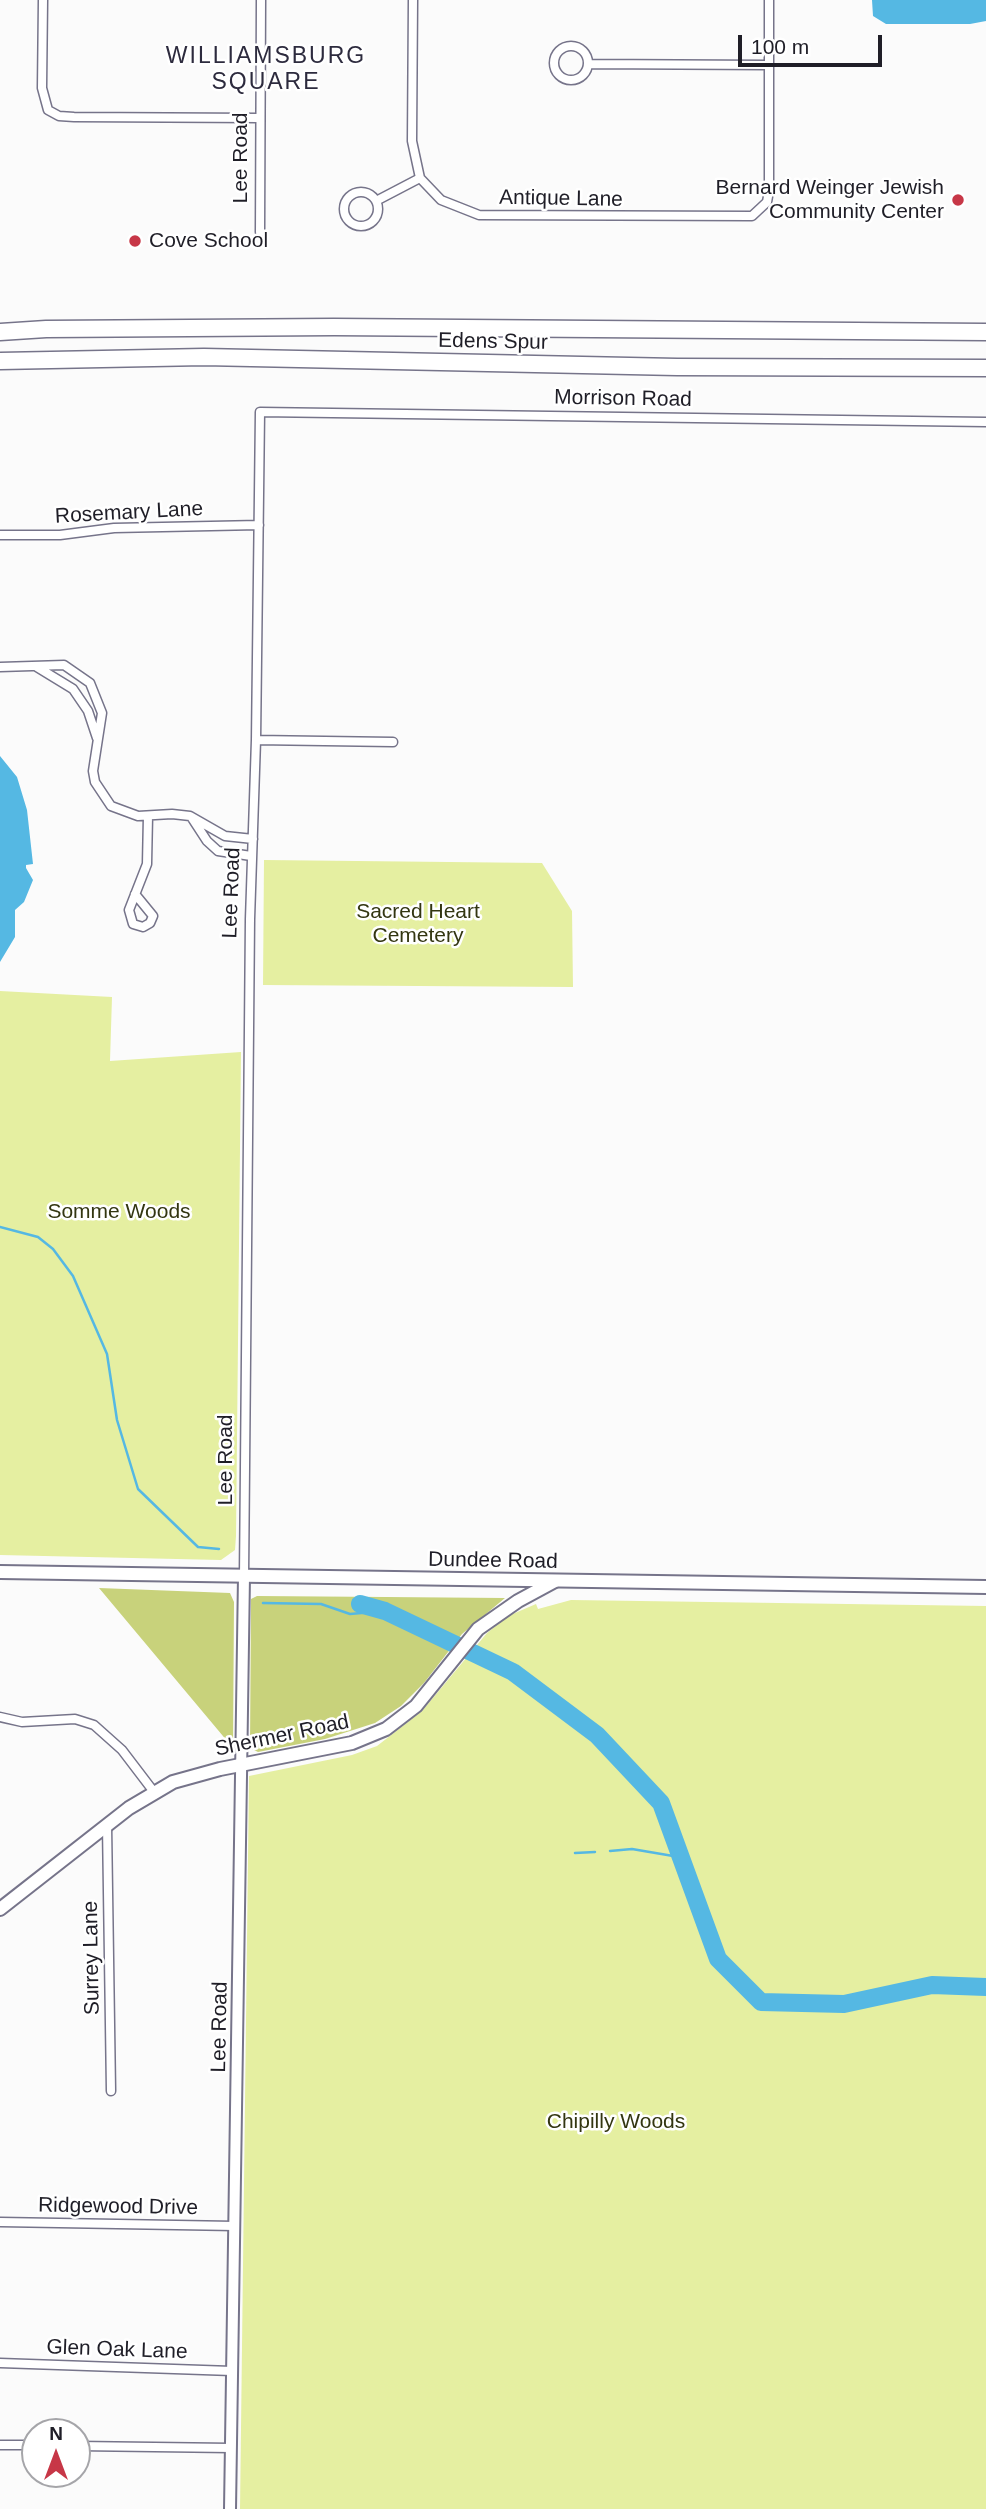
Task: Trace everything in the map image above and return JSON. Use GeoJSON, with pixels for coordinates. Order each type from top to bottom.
{"type":"FeatureCollection","features":[{"type":"Feature","properties":{"kind":"highway","name":"Edens Spur"},"geometry":{"type":"LineString","coordinates":[[0,332],[46,329],[334,327],[986,332]]}},
{"type":"Feature","properties":{"kind":"highway","name":"Edens Spur"},"geometry":{"type":"LineString","coordinates":[[0,361],[204,357],[663,366],[986,368]]}},
{"type":"Feature","properties":{"kind":"main road","name":"Dundee Road"},"geometry":{"type":"LineString","coordinates":[[0,1572],[986,1587]]}},
{"type":"Feature","properties":{"kind":"main road","name":"Shermer Road"},"geometry":{"type":"LineString","coordinates":[[0,1909],[107,1825],[154,1792],[197,1774],[352,1743],[386,1728],[416,1706],[478,1629],[517,1601],[555,1581]]}},
{"type":"Feature","properties":{"kind":"street"},"geometry":{"type":"LineString","coordinates":[[43,0],[43,88],[47,110],[59,116],[74,117],[260,117]]}},
{"type":"Feature","properties":{"kind":"street","name":"Lee Road"},"geometry":{"type":"LineString","coordinates":[[260,232],[261,0]]}},
{"type":"Feature","properties":{"kind":"street"},"geometry":{"type":"LineString","coordinates":[[376,201],[420,178],[412,141],[413,0]]}},
{"type":"Feature","properties":{"kind":"street"},"geometry":{"type":"LineString","coordinates":[[588,64],[768,65],[769,0]]}},
{"type":"Feature","properties":{"kind":"street"},"geometry":{"type":"LineString","coordinates":[[571,46],[581,49],[588,64],[584,74],[574,80],[562,78],[553,64],[560,49],[571,46]]}},
{"type":"Feature","properties":{"kind":"street","name":"Antique Lane"},"geometry":{"type":"LineString","coordinates":[[420,178],[441,200],[479,215],[741,218],[761,210],[769,191],[768,65]]}},
{"type":"Feature","properties":{"kind":"street"},"geometry":{"type":"LineString","coordinates":[[367,193],[376,201],[378,212],[368,225],[357,226],[344,216],[344,204],[351,195],[367,193]]}},
{"type":"Feature","properties":{"kind":"street","name":"Lee Road"},"geometry":{"type":"LineString","coordinates":[[230,2509],[243,1764],[251,856],[256,740],[260,412]]}},
{"type":"Feature","properties":{"kind":"street","name":"Morrison Road"},"geometry":{"type":"LineString","coordinates":[[260,412],[986,422]]}},
{"type":"Feature","properties":{"kind":"street","name":"Rosemary Lane"},"geometry":{"type":"LineString","coordinates":[[0,535],[60,535],[125,527],[259,525]]}},
{"type":"Feature","properties":{"kind":"street"},"geometry":{"type":"LineString","coordinates":[[0,667],[64,666],[90,683],[102,713],[93,771],[104,800],[128,814],[190,816],[225,836],[253,839]]}},
{"type":"Feature","properties":{"kind":"street"},"geometry":{"type":"LineString","coordinates":[[37,667],[73,689],[88,711],[97,739]]}},
{"type":"Feature","properties":{"kind":"street"},"geometry":{"type":"LineString","coordinates":[[256,740],[393,743]]}},
{"type":"Feature","properties":{"kind":"street"},"geometry":{"type":"LineString","coordinates":[[135,894],[149,853],[148,816]]}},
{"type":"Feature","properties":{"kind":"street"},"geometry":{"type":"LineString","coordinates":[[190,816],[212,847],[226,854],[251,856]]}},
{"type":"Feature","properties":{"kind":"street"},"geometry":{"type":"LineString","coordinates":[[0,1717],[22,1723],[75,1719],[94,1725],[122,1750],[154,1792]]}},
{"type":"Feature","properties":{"kind":"street","name":"Surrey Lane"},"geometry":{"type":"LineString","coordinates":[[107,1825],[111,2091]]}},
{"type":"Feature","properties":{"kind":"street","name":"Ridgewood Drive"},"geometry":{"type":"LineString","coordinates":[[0,2222],[235,2226]]}},
{"type":"Feature","properties":{"kind":"street","name":"Glen Oak Lane"},"geometry":{"type":"LineString","coordinates":[[0,2363],[232,2371]]}},
{"type":"Feature","properties":{"kind":"street"},"geometry":{"type":"LineString","coordinates":[[0,2445],[21,2445]]}},
{"type":"Feature","properties":{"kind":"street"},"geometry":{"type":"LineString","coordinates":[[91,2446],[231,2448]]}},
{"type":"Feature","properties":{"kind":"green space","name":"Sacred Heart Cemetery"},"geometry":{"type":"Polygon","coordinates":[[[264,860],[542,863],[572,911],[573,987],[263,985],[264,860]]]}},
{"type":"Feature","properties":{"kind":"green space","name":"Somme Woods"},"geometry":{"type":"Polygon","coordinates":[[[0,991],[112,997],[110,1061],[241,1052],[236,1536],[235,1550],[221,1560],[0,1555],[0,991]]]}},
{"type":"Feature","properties":{"kind":"green space"},"geometry":{"type":"Polygon","coordinates":[[[99,1588],[230,1593],[234,1602],[233,1748],[99,1588]]]}},
{"type":"Feature","properties":{"kind":"green space"},"geometry":{"type":"Polygon","coordinates":[[[257,1596],[505,1598],[462,1634],[424,1683],[401,1706],[375,1723],[325,1739],[258,1752],[250,1748],[251,1599],[257,1596]]]}},
{"type":"Feature","properties":{"kind":"green space","name":"Chipilly Woods"},"geometry":{"type":"Polygon","coordinates":[[[571,1600],[986,1606],[986,2509],[240,2509],[249,1776],[352,1755],[377,1746],[422,1711],[487,1633],[508,1616],[536,1604],[538,1609],[571,1600]]]}},
{"type":"Feature","properties":{"kind":"water"},"geometry":{"type":"Polygon","coordinates":[[[872,0],[986,0],[986,21],[970,24],[886,24],[873,16],[872,0]]]}},
{"type":"Feature","properties":{"kind":"water"},"geometry":{"type":"Polygon","coordinates":[[[0,756],[17,777],[27,810],[33,864],[26,865],[26,868],[33,880],[24,902],[15,910],[15,937],[0,962],[0,756]]]}},
{"type":"Feature","properties":{"kind":"waterway"},"geometry":{"type":"LineString","coordinates":[[0,1227],[38,1237],[53,1249],[73,1276],[107,1354],[117,1420],[138,1489],[198,1547],[219,1549]]}},
{"type":"Feature","properties":{"kind":"waterway"},"geometry":{"type":"LineString","coordinates":[[263,1603],[321,1604],[350,1614],[385,1611]]}},
{"type":"Feature","properties":{"kind":"waterway"},"geometry":{"type":"LineString","coordinates":[[360,1604],[385,1611],[513,1672],[597,1735],[661,1803],[718,1959],[761,2002],[844,2004],[932,1985],[986,1987]]}},
{"type":"Feature","properties":{"kind":"waterway"},"geometry":{"type":"LineString","coordinates":[[610,1851],[632,1849],[679,1857]]}},
{"type":"Feature","properties":{"kind":"waterway"},"geometry":{"type":"LineString","coordinates":[[575,1853],[595,1852]]}},
{"type":"Feature","properties":{"kind":"place","name":"Bernard Weinger Jewish Community Center"},"geometry":{"type":"Point","coordinates":[958,200]}},
{"type":"Feature","properties":{"kind":"place","name":"Cove School"},"geometry":{"type":"Point","coordinates":[135,241]}},
{"type":"Feature","properties":{"kind":"district","name":"WILLIAMSBURG SQUARE"},"geometry":{"type":"Point","coordinates":[266,70]}}]}
